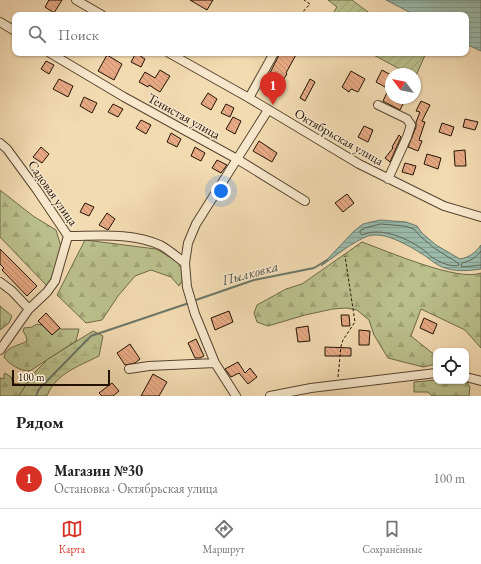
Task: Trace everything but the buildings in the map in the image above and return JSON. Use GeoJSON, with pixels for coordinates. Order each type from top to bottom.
{"type":"FeatureCollection","features":[{"type":"Feature","properties":{"kind":"street"},"geometry":{"type":"LineString","coordinates":[[76,0],[97,12]]}},
{"type":"Feature","properties":{"kind":"street"},"geometry":{"type":"LineString","coordinates":[[0,22],[12,30]]}},
{"type":"Feature","properties":{"kind":"street","name":"Тенистая улица"},"geometry":{"type":"LineString","coordinates":[[55,56],[124,97],[238,159],[306,202]]}},
{"type":"Feature","properties":{"kind":"street","name":"Октябрьская улица"},"geometry":{"type":"LineString","coordinates":[[174,56],[249,98],[359,164],[444,206],[481,217]]}},
{"type":"Feature","properties":{"kind":"street"},"geometry":{"type":"LineString","coordinates":[[249,98],[272,56]]}},
{"type":"Feature","properties":{"kind":"street"},"geometry":{"type":"LineString","coordinates":[[378,105],[407,119],[411,125],[388,179]]}},
{"type":"Feature","properties":{"kind":"street"},"geometry":{"type":"LineString","coordinates":[[236,396],[215,363],[196,314],[187,287],[185,263],[188,243],[196,224],[268,110]]}},
{"type":"Feature","properties":{"kind":"street","name":"Садовая улица"},"geometry":{"type":"LineString","coordinates":[[0,143],[7,149],[38,190],[68,236],[120,235],[140,239],[160,245],[185,263]]}},
{"type":"Feature","properties":{"kind":"street"},"geometry":{"type":"LineString","coordinates":[[0,350],[29,309],[47,292],[55,281],[68,236]]}},
{"type":"Feature","properties":{"kind":"street"},"geometry":{"type":"LineString","coordinates":[[0,282],[12,291],[29,309]]}},
{"type":"Feature","properties":{"kind":"street"},"geometry":{"type":"LineString","coordinates":[[129,369],[149,366],[215,363]]}},
{"type":"Feature","properties":{"kind":"street"},"geometry":{"type":"LineString","coordinates":[[270,396],[311,388],[433,373]]}},
{"type":"Feature","properties":{"kind":"street"},"geometry":{"type":"LineString","coordinates":[[469,378],[481,381]]}},
{"type":"Feature","properties":{"kind":"path"},"geometry":{"type":"LineString","coordinates":[[303,12],[310,4],[304,0]]}},
{"type":"Feature","properties":{"kind":"path"},"geometry":{"type":"LineString","coordinates":[[337,386],[341,346],[343,340],[355,322],[345,256]]}},
{"type":"Feature","properties":{"kind":"green space"},"geometry":{"type":"Polygon","coordinates":[[[328,0],[352,0],[368,12],[334,12],[337,7],[328,0]]]}},
{"type":"Feature","properties":{"kind":"green space"},"geometry":{"type":"Polygon","coordinates":[[[376,56],[425,56],[419,68],[398,68],[376,56]]]}},
{"type":"Feature","properties":{"kind":"green space"},"geometry":{"type":"Polygon","coordinates":[[[0,190],[33,216],[56,230],[62,250],[48,287],[0,237],[0,190]]]}},
{"type":"Feature","properties":{"kind":"green space"},"geometry":{"type":"Polygon","coordinates":[[[85,240],[156,249],[180,263],[185,277],[179,286],[171,277],[151,270],[135,276],[118,296],[102,320],[86,323],[57,295],[85,240]]]}},
{"type":"Feature","properties":{"kind":"green space"},"geometry":{"type":"Polygon","coordinates":[[[362,242],[440,270],[470,275],[481,273],[481,348],[465,330],[421,309],[411,336],[433,354],[433,365],[423,367],[388,358],[374,335],[369,320],[357,310],[346,308],[333,309],[305,315],[268,326],[257,322],[254,313],[257,305],[286,289],[302,284],[362,242]]]}},
{"type":"Feature","properties":{"kind":"green space"},"geometry":{"type":"Polygon","coordinates":[[[0,306],[12,316],[9,323],[0,330],[0,306]]]}},
{"type":"Feature","properties":{"kind":"green space"},"geometry":{"type":"Polygon","coordinates":[[[37,324],[56,329],[79,329],[76,341],[30,371],[19,369],[6,360],[4,357],[5,353],[10,348],[27,341],[23,331],[24,328],[32,327],[37,324]]]}},
{"type":"Feature","properties":{"kind":"green space"},"geometry":{"type":"Polygon","coordinates":[[[93,331],[103,336],[99,356],[76,367],[62,376],[51,388],[47,396],[19,396],[32,375],[48,359],[93,331]]]}},
{"type":"Feature","properties":{"kind":"green space"},"geometry":{"type":"Polygon","coordinates":[[[5,373],[11,377],[13,383],[17,384],[24,381],[28,382],[19,396],[0,396],[0,378],[4,379],[5,373]]]}},
{"type":"Feature","properties":{"kind":"green space"},"geometry":{"type":"Polygon","coordinates":[[[433,380],[433,384],[468,384],[470,387],[469,396],[432,396],[428,392],[414,392],[414,382],[433,380]]]}},
{"type":"Feature","properties":{"kind":"water"},"geometry":{"type":"Polygon","coordinates":[[[386,0],[481,0],[481,51],[469,45],[469,12],[409,12],[386,0]]]}},
{"type":"Feature","properties":{"kind":"water"},"geometry":{"type":"Polygon","coordinates":[[[380,220],[406,222],[417,226],[422,233],[436,245],[460,259],[472,254],[481,245],[481,269],[461,271],[447,269],[436,264],[403,243],[381,235],[368,236],[321,266],[354,231],[363,224],[380,220]]]}},
{"type":"Feature","properties":{"kind":"waterway","name":"Пылковка"},"geometry":{"type":"LineString","coordinates":[[193,301],[254,280],[314,268],[327,260]]}},
{"type":"Feature","properties":{"kind":"waterway","name":"Пылковка"},"geometry":{"type":"LineString","coordinates":[[36,396],[39,389],[91,336],[189,303]]}},
{"type":"Feature","properties":{"kind":"place","name":"Магазин №30"},"geometry":{"type":"Point","coordinates":[273,105]}}]}
